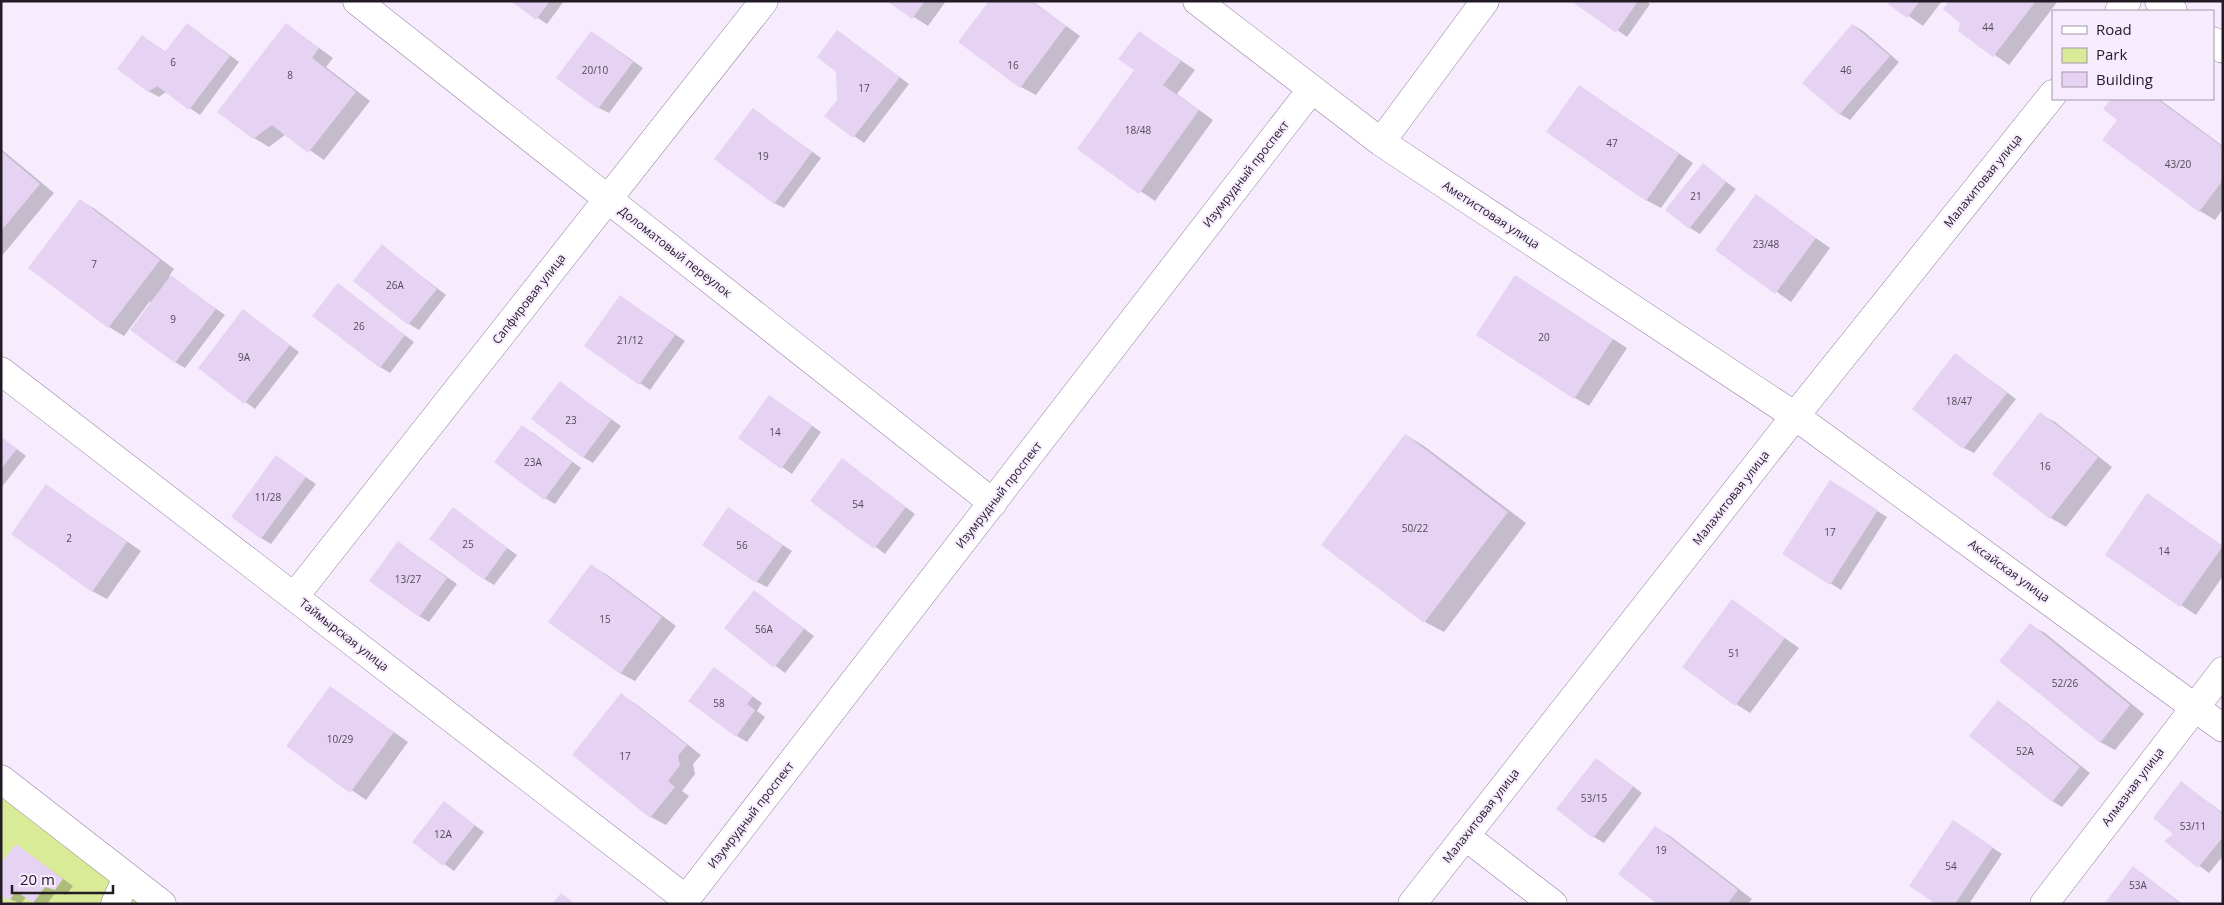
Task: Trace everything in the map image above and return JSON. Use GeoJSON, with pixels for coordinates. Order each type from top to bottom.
{"type":"FeatureCollection","features":[{"type":"Feature","properties":{"kind":"street","name":"Доломатовый переулок"},"geometry":{"type":"LineString","coordinates":[[357,1],[993,503]]}},
{"type":"Feature","properties":{"kind":"street","name":"Сапфировая улица"},"geometry":{"type":"LineString","coordinates":[[294,596],[764,1]]}},
{"type":"Feature","properties":{"kind":"street","name":"Аметистовая улица"},"geometry":{"type":"LineString","coordinates":[[1197,1],[1381,142],[1795,416]]}},
{"type":"Feature","properties":{"kind":"street"},"geometry":{"type":"LineString","coordinates":[[1381,142],[1485,1]]}},
{"type":"Feature","properties":{"kind":"street"},"geometry":{"type":"LineString","coordinates":[[2159,1],[2172,10]]}},
{"type":"Feature","properties":{"kind":"street","name":"Изумрудный проспект"},"geometry":{"type":"LineString","coordinates":[[686,899],[1311,90]]}},
{"type":"Feature","properties":{"kind":"street","name":"Малахитовая улица"},"geometry":{"type":"LineString","coordinates":[[1412,904],[1795,416],[2052,95]]}},
{"type":"Feature","properties":{"kind":"street","name":"Таймырская улица"},"geometry":{"type":"LineString","coordinates":[[1,371],[686,899]]}},
{"type":"Feature","properties":{"kind":"street","name":"Аксайская улица"},"geometry":{"type":"LineString","coordinates":[[1795,416],[2223,728]]}},
{"type":"Feature","properties":{"kind":"street","name":"Алмазная улица"},"geometry":{"type":"LineString","coordinates":[[2044,904],[2223,671]]}},
{"type":"Feature","properties":{"kind":"street"},"geometry":{"type":"LineString","coordinates":[[1,779],[162,904]]}},
{"type":"Feature","properties":{"kind":"street"},"geometry":{"type":"LineString","coordinates":[[1465,836],[1553,904]]}},
{"type":"Feature","properties":{"kind":"street"},"geometry":{"type":"LineString","coordinates":[[115,904],[127,877]]}},
{"type":"Feature","properties":{"kind":"green space"},"geometry":{"type":"Polygon","coordinates":[[[1,789],[149,904],[1,904],[1,789]]]}},
{"type":"Feature","properties":{"kind":"building"},"geometry":{"type":"Polygon","coordinates":[[[511,1],[550,1],[536,20],[511,1]]]}},
{"type":"Feature","properties":{"kind":"building"},"geometry":{"type":"Polygon","coordinates":[[[887,1],[925,1],[912,19],[887,1]]]}},
{"type":"Feature","properties":{"kind":"building"},"geometry":{"type":"Polygon","coordinates":[[[989,1],[1031,1],[1066,26],[1020,88],[958,42],[989,1]]]}},
{"type":"Feature","properties":{"kind":"building"},"geometry":{"type":"Polygon","coordinates":[[[1576,1],[1638,1],[1616,33],[1574,3],[1576,1]]]}},
{"type":"Feature","properties":{"kind":"building"},"geometry":{"type":"Polygon","coordinates":[[[1890,1],[1920,1],[1907,18],[1888,4],[1890,1]]]}},
{"type":"Feature","properties":{"kind":"building"},"geometry":{"type":"Polygon","coordinates":[[[1949,1],[2036,1],[1993,57],[1958,31],[1960,23],[1943,9],[1949,1]]]}},
{"type":"Feature","properties":{"kind":"building"},"geometry":{"type":"Polygon","coordinates":[[[187,23],[230,56],[189,110],[157,86],[148,92],[117,69],[142,35],[165,52],[187,23]]]}},
{"type":"Feature","properties":{"kind":"building"},"geometry":{"type":"Polygon","coordinates":[[[286,23],[319,48],[312,58],[356,92],[308,153],[272,125],[253,139],[217,112],[286,23]]]}},
{"type":"Feature","properties":{"kind":"building"},"geometry":{"type":"Polygon","coordinates":[[[1852,24],[1890,56],[1839,115],[1802,83],[1852,24]]]}},
{"type":"Feature","properties":{"kind":"building"},"geometry":{"type":"Polygon","coordinates":[[[837,30],[900,77],[853,138],[824,116],[837,100],[836,72],[817,57],[837,30]]]}},
{"type":"Feature","properties":{"kind":"building"},"geometry":{"type":"Polygon","coordinates":[[[591,31],[633,62],[598,109],[556,78],[591,31]]]}},
{"type":"Feature","properties":{"kind":"building"},"geometry":{"type":"Polygon","coordinates":[[[1139,31],[1181,61],[1163,85],[1199,110],[1139,194],[1077,149],[1134,70],[1118,59],[1139,31]]]}},
{"type":"Feature","properties":{"kind":"building"},"geometry":{"type":"Polygon","coordinates":[[[1579,85],[1679,154],[1646,201],[1546,132],[1579,85]]]}},
{"type":"Feature","properties":{"kind":"building"},"geometry":{"type":"Polygon","coordinates":[[[2110,100],[2158,100],[2223,147],[2223,180],[2199,212],[2102,140],[2117,120],[2103,109],[2110,100]]]}},
{"type":"Feature","properties":{"kind":"building"},"geometry":{"type":"Polygon","coordinates":[[[753,108],[812,152],[774,204],[714,159],[753,108]]]}},
{"type":"Feature","properties":{"kind":"building"},"geometry":{"type":"Polygon","coordinates":[[[1,151],[40,184],[1,231],[1,151]]]}},
{"type":"Feature","properties":{"kind":"building"},"geometry":{"type":"Polygon","coordinates":[[[1703,163],[1726,182],[1689,229],[1665,210],[1703,163]]]}},
{"type":"Feature","properties":{"kind":"building"},"geometry":{"type":"Polygon","coordinates":[[[1756,194],[1816,238],[1775,294],[1715,250],[1756,194]]]}},
{"type":"Feature","properties":{"kind":"building"},"geometry":{"type":"Polygon","coordinates":[[[80,199],[160,260],[108,328],[28,268],[80,199]]]}},
{"type":"Feature","properties":{"kind":"building"},"geometry":{"type":"Polygon","coordinates":[[[382,244],[437,289],[408,325],[353,281],[382,244]]]}},
{"type":"Feature","properties":{"kind":"building"},"geometry":{"type":"Polygon","coordinates":[[[171,275],[216,309],[175,363],[130,330],[171,275]]]}},
{"type":"Feature","properties":{"kind":"building"},"geometry":{"type":"Polygon","coordinates":[[[1515,275],[1613,339],[1574,399],[1476,335],[1515,275]]]}},
{"type":"Feature","properties":{"kind":"building"},"geometry":{"type":"Polygon","coordinates":[[[338,283],[405,335],[380,368],[312,316],[338,283]]]}},
{"type":"Feature","properties":{"kind":"building"},"geometry":{"type":"Polygon","coordinates":[[[620,295],[675,335],[639,385],[584,346],[620,295]]]}},
{"type":"Feature","properties":{"kind":"building"},"geometry":{"type":"Polygon","coordinates":[[[243,309],[290,345],[244,404],[198,368],[243,309]]]}},
{"type":"Feature","properties":{"kind":"building"},"geometry":{"type":"Polygon","coordinates":[[[1955,353],[2007,393],[1963,449],[1912,409],[1955,353]]]}},
{"type":"Feature","properties":{"kind":"building"},"geometry":{"type":"Polygon","coordinates":[[[560,381],[611,420],[583,458],[531,419],[560,381]]]}},
{"type":"Feature","properties":{"kind":"building"},"geometry":{"type":"Polygon","coordinates":[[[769,395],[812,426],[781,469],[738,438],[769,395]]]}},
{"type":"Feature","properties":{"kind":"building"},"geometry":{"type":"Polygon","coordinates":[[[2040,412],[2098,457],[2050,519],[1992,474],[2040,412]]]}},
{"type":"Feature","properties":{"kind":"building"},"geometry":{"type":"Polygon","coordinates":[[[522,425],[572,462],[544,500],[494,462],[522,425]]]}},
{"type":"Feature","properties":{"kind":"building"},"geometry":{"type":"Polygon","coordinates":[[[1405,434],[1508,512],[1424,623],[1321,545],[1405,434]]]}},
{"type":"Feature","properties":{"kind":"building"},"geometry":{"type":"Polygon","coordinates":[[[1,437],[17,449],[1,469],[1,437]]]}},
{"type":"Feature","properties":{"kind":"building"},"geometry":{"type":"Polygon","coordinates":[[[276,455],[306,477],[261,539],[231,517],[276,455]]]}},
{"type":"Feature","properties":{"kind":"building"},"geometry":{"type":"Polygon","coordinates":[[[842,458],[906,507],[874,549],[810,501],[842,458]]]}},
{"type":"Feature","properties":{"kind":"building"},"geometry":{"type":"Polygon","coordinates":[[[1830,480],[1878,510],[1830,585],[1782,554],[1830,480]]]}},
{"type":"Feature","properties":{"kind":"building"},"geometry":{"type":"Polygon","coordinates":[[[46,484],[127,542],[92,592],[11,534],[46,484]]]}},
{"type":"Feature","properties":{"kind":"building"},"geometry":{"type":"Polygon","coordinates":[[[2147,493],[2223,546],[2180,607],[2105,555],[2147,493]]]}},
{"type":"Feature","properties":{"kind":"building"},"geometry":{"type":"Polygon","coordinates":[[[453,507],[507,548],[484,580],[429,539],[453,507]]]}},
{"type":"Feature","properties":{"kind":"building"},"geometry":{"type":"Polygon","coordinates":[[[728,507],[783,545],[756,583],[702,545],[728,507]]]}},
{"type":"Feature","properties":{"kind":"building"},"geometry":{"type":"Polygon","coordinates":[[[398,541],[447,578],[419,617],[369,581],[398,541]]]}},
{"type":"Feature","properties":{"kind":"building"},"geometry":{"type":"Polygon","coordinates":[[[591,564],[662,617],[620,674],[548,622],[591,564]]]}},
{"type":"Feature","properties":{"kind":"building"},"geometry":{"type":"Polygon","coordinates":[[[754,590],[804,629],[774,668],[724,628],[754,590]]]}},
{"type":"Feature","properties":{"kind":"building"},"geometry":{"type":"Polygon","coordinates":[[[1732,599],[1785,638],[1735,706],[1682,667],[1732,599]]]}},
{"type":"Feature","properties":{"kind":"building"},"geometry":{"type":"Polygon","coordinates":[[[2030,623],[2130,705],[2100,743],[1999,661],[2030,623]]]}},
{"type":"Feature","properties":{"kind":"building"},"geometry":{"type":"Polygon","coordinates":[[[714,667],[753,696],[747,704],[755,710],[736,737],[688,701],[714,667]]]}},
{"type":"Feature","properties":{"kind":"building"},"geometry":{"type":"Polygon","coordinates":[[[330,686],[394,732],[350,793],[286,746],[330,686]]]}},
{"type":"Feature","properties":{"kind":"building"},"geometry":{"type":"Polygon","coordinates":[[[621,693],[687,745],[678,756],[680,765],[668,781],[675,787],[650,818],[572,755],[621,693]]]}},
{"type":"Feature","properties":{"kind":"building"},"geometry":{"type":"Polygon","coordinates":[[[1998,700],[2080,767],[2052,802],[1969,736],[1998,700]]]}},
{"type":"Feature","properties":{"kind":"building"},"geometry":{"type":"Polygon","coordinates":[[[1596,758],[1633,787],[1593,838],[1556,809],[1596,758]]]}},
{"type":"Feature","properties":{"kind":"building"},"geometry":{"type":"Polygon","coordinates":[[[2181,781],[2223,814],[2223,837],[2198,868],[2164,841],[2173,834],[2153,818],[2181,781]]]}},
{"type":"Feature","properties":{"kind":"building"},"geometry":{"type":"Polygon","coordinates":[[[444,801],[475,825],[443,866],[412,842],[444,801]]]}},
{"type":"Feature","properties":{"kind":"building"},"geometry":{"type":"Polygon","coordinates":[[[1953,820],[1993,847],[1955,904],[1936,904],[1909,886],[1953,820]]]}},
{"type":"Feature","properties":{"kind":"building"},"geometry":{"type":"Polygon","coordinates":[[[1655,826],[1738,890],[1727,904],[1657,904],[1618,874],[1655,826]]]}},
{"type":"Feature","properties":{"kind":"building"},"geometry":{"type":"Polygon","coordinates":[[[16,844],[63,879],[55,890],[45,887],[33,903],[16,891],[9,901],[1,895],[1,863],[16,844]]]}},
{"type":"Feature","properties":{"kind":"building"},"geometry":{"type":"Polygon","coordinates":[[[2133,866],[2181,904],[2104,904],[2133,866]]]}},
{"type":"Feature","properties":{"kind":"building"},"geometry":{"type":"Polygon","coordinates":[[[561,893],[575,904],[552,904],[561,893]]]}}]}
